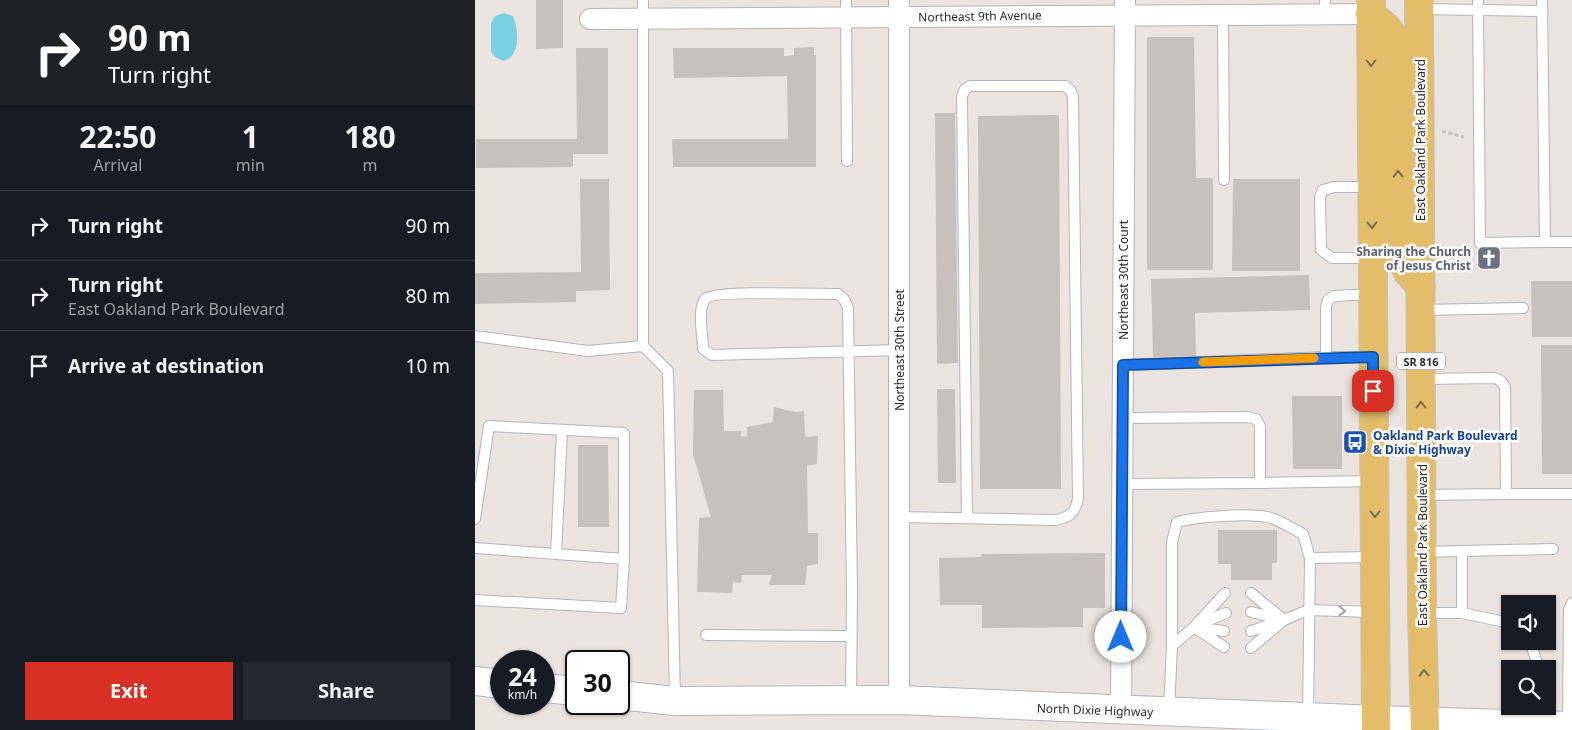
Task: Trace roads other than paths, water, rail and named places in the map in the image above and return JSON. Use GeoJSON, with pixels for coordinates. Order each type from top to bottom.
{"type":"FeatureCollection","features":[{"type":"Feature","properties":{"kind":"main road","name":"East Oakland Park Boulevard"},"geometry":{"type":"LineString","coordinates":[[1419,4],[1422,552],[1425,726]]}},
{"type":"Feature","properties":{"kind":"main road"},"geometry":{"type":"LineString","coordinates":[[1371,7],[1391,30],[1397,46],[1401,253],[1407,271],[1421,298]]}},
{"type":"Feature","properties":{"kind":"main road"},"geometry":{"type":"LineString","coordinates":[[1371,7],[1376,725]]}},
{"type":"Feature","properties":{"kind":"main road"},"geometry":{"type":"LineString","coordinates":[[475,681],[490,683]]}},
{"type":"Feature","properties":{"kind":"main road","name":"North Dixie Highway"},"geometry":{"type":"LineString","coordinates":[[630,696],[675,701],[899,700],[1307,718],[1376,725],[1425,726],[1558,721]]}},
{"type":"Feature","properties":{"kind":"street","name":"Northeast 9th Avenue"},"geometry":{"type":"LineString","coordinates":[[590,20],[643,10],[1125,7],[1223,15],[1371,7]]}},
{"type":"Feature","properties":{"kind":"street","name":"Northeast 30th Court"},"geometry":{"type":"LineString","coordinates":[[1121,710],[1125,7]]}},
{"type":"Feature","properties":{"kind":"street","name":"Northeast 30th Street"},"geometry":{"type":"LineString","coordinates":[[899,8],[899,700]]}},
{"type":"Feature","properties":{"kind":"lane"},"geometry":{"type":"LineString","coordinates":[[1542,0],[1545,242]]}},
{"type":"Feature","properties":{"kind":"lane"},"geometry":{"type":"LineString","coordinates":[[1419,4],[1478,5],[1542,11]]}},
{"type":"Feature","properties":{"kind":"lane"},"geometry":{"type":"LineString","coordinates":[[1478,5],[1480,243],[1572,242]]}},
{"type":"Feature","properties":{"kind":"lane"},"geometry":{"type":"LineString","coordinates":[[846,9],[847,161]]}},
{"type":"Feature","properties":{"kind":"lane"},"geometry":{"type":"LineString","coordinates":[[643,10],[643,346],[668,371],[675,701]]}},
{"type":"Feature","properties":{"kind":"lane"},"geometry":{"type":"LineString","coordinates":[[1223,15],[1224,180]]}},
{"type":"Feature","properties":{"kind":"lane"},"geometry":{"type":"LineString","coordinates":[[899,516],[967,518],[1056,520],[1071,515],[1078,499],[1073,96],[1065,86],[970,86],[965,89],[962,96],[967,518]]}},
{"type":"Feature","properties":{"kind":"lane"},"geometry":{"type":"LineString","coordinates":[[1372,187],[1334,187],[1323,190],[1320,197],[1321,250],[1332,258],[1373,258]]}},
{"type":"Feature","properties":{"kind":"lane"},"geometry":{"type":"LineString","coordinates":[[851,700],[849,352],[848,308],[844,298],[837,294],[712,294],[705,298],[702,308],[703,349],[712,355],[849,352],[899,350]]}},
{"type":"Feature","properties":{"kind":"lane"},"geometry":{"type":"LineString","coordinates":[[1326,358],[1328,300],[1334,296],[1373,294]]}},
{"type":"Feature","properties":{"kind":"lane"},"geometry":{"type":"LineString","coordinates":[[1421,298],[1523,308]]}},
{"type":"Feature","properties":{"kind":"lane"},"geometry":{"type":"LineString","coordinates":[[475,336],[588,351],[643,346]]}},
{"type":"Feature","properties":{"kind":"lane"},"geometry":{"type":"LineString","coordinates":[[1123,365],[1373,357]]}},
{"type":"Feature","properties":{"kind":"lane"},"geometry":{"type":"LineString","coordinates":[[1421,379],[1495,378],[1501,380],[1505,387],[1506,494]]}},
{"type":"Feature","properties":{"kind":"lane"},"geometry":{"type":"LineString","coordinates":[[1123,418],[1247,417],[1256,419],[1260,426],[1260,483]]}},
{"type":"Feature","properties":{"kind":"lane"},"geometry":{"type":"LineString","coordinates":[[475,519],[489,426],[624,433],[621,608],[475,600]]}},
{"type":"Feature","properties":{"kind":"lane"},"geometry":{"type":"LineString","coordinates":[[555,554],[562,430]]}},
{"type":"Feature","properties":{"kind":"lane"},"geometry":{"type":"LineString","coordinates":[[1122,484],[1374,481]]}},
{"type":"Feature","properties":{"kind":"lane"},"geometry":{"type":"LineString","coordinates":[[1422,495],[1572,494]]}},
{"type":"Feature","properties":{"kind":"lane"},"geometry":{"type":"LineString","coordinates":[[1169,712],[1172,646],[1172,542],[1177,522],[1193,518],[1266,517],[1281,522],[1303,534],[1310,558],[1307,718]]}},
{"type":"Feature","properties":{"kind":"lane"},"geometry":{"type":"LineString","coordinates":[[475,548],[623,559]]}},
{"type":"Feature","properties":{"kind":"lane"},"geometry":{"type":"LineString","coordinates":[[1422,552],[1553,550]]}},
{"type":"Feature","properties":{"kind":"lane"},"geometry":{"type":"LineString","coordinates":[[1462,551],[1462,613]]}},
{"type":"Feature","properties":{"kind":"lane"},"geometry":{"type":"LineString","coordinates":[[1310,558],[1375,557]]}},
{"type":"Feature","properties":{"kind":"lane"},"geometry":{"type":"LineString","coordinates":[[1172,646],[1194,627],[1225,593]]}},
{"type":"Feature","properties":{"kind":"lane"},"geometry":{"type":"LineString","coordinates":[[1251,593],[1284,620]]}},
{"type":"Feature","properties":{"kind":"lane"},"geometry":{"type":"LineString","coordinates":[[1558,721],[1569,609],[1572,603]]}},
{"type":"Feature","properties":{"kind":"lane"},"geometry":{"type":"LineString","coordinates":[[1251,631],[1308,610],[1375,612]]}},
{"type":"Feature","properties":{"kind":"lane"},"geometry":{"type":"LineString","coordinates":[[1251,612],[1284,620]]}},
{"type":"Feature","properties":{"kind":"lane"},"geometry":{"type":"LineString","coordinates":[[1194,627],[1225,613]]}},
{"type":"Feature","properties":{"kind":"lane"},"geometry":{"type":"LineString","coordinates":[[1423,613],[1462,613],[1501,621]]}},
{"type":"Feature","properties":{"kind":"lane"},"geometry":{"type":"LineString","coordinates":[[1251,648],[1284,620]]}},
{"type":"Feature","properties":{"kind":"lane"},"geometry":{"type":"LineString","coordinates":[[1194,627],[1224,631]]}},
{"type":"Feature","properties":{"kind":"lane"},"geometry":{"type":"LineString","coordinates":[[1194,627],[1223,647]]}},
{"type":"Feature","properties":{"kind":"lane"},"geometry":{"type":"LineString","coordinates":[[706,636],[850,636]]}},
{"type":"Feature","properties":{"kind":"water"},"geometry":{"type":"Polygon","coordinates":[[[504,13],[513,16],[517,29],[517,42],[513,54],[503,61],[495,57],[491,51],[491,23],[495,16],[504,13]]]}},
{"type":"Feature","properties":{"kind":"place","name":"Sharing the Church of Jesus Christ"},"geometry":{"type":"Point","coordinates":[1489,258]}},
{"type":"Feature","properties":{"kind":"place","name":"Oakland Park Boulevard & Dixie Highway"},"geometry":{"type":"Point","coordinates":[1355,442]}}]}
